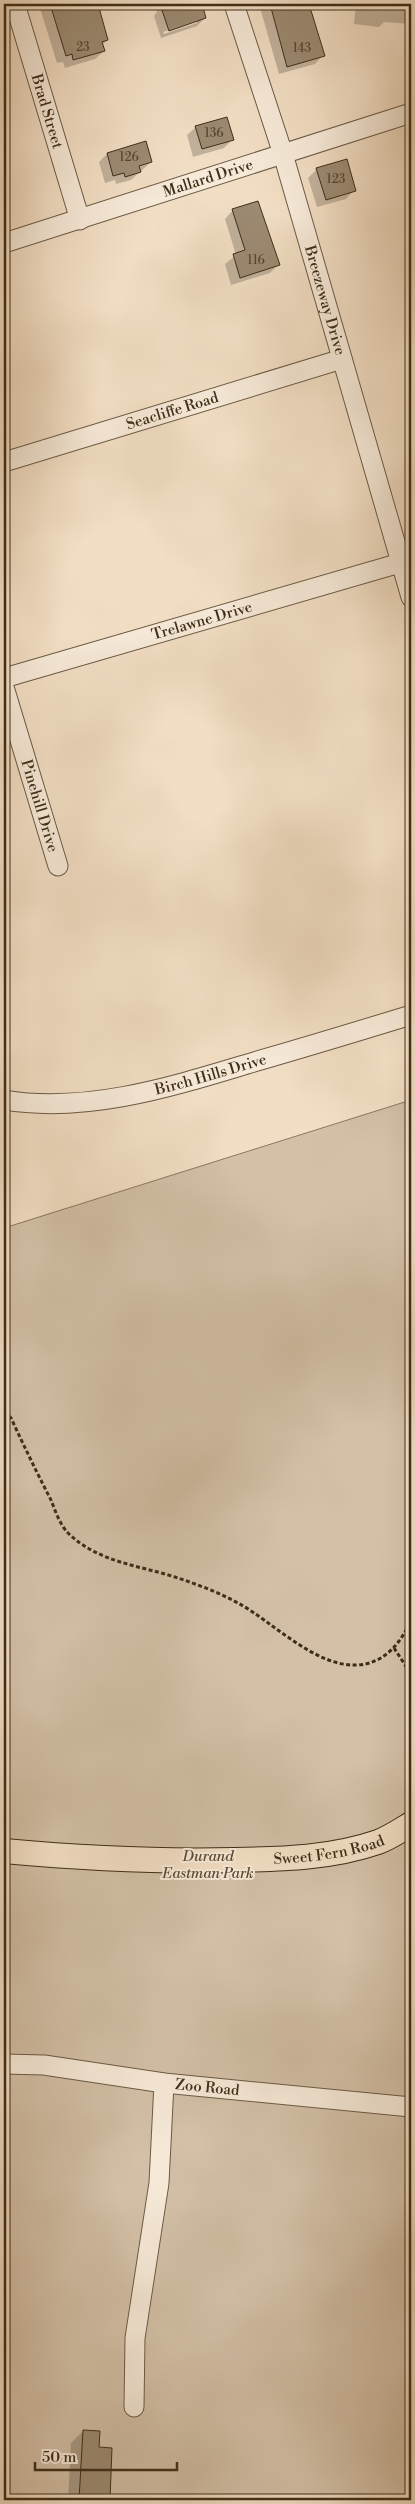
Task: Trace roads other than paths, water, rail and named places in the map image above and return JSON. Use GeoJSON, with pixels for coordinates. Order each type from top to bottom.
{"type":"FeatureCollection","features":[{"type":"Feature","properties":{"kind":"main road","name":"Sweet Fern Road"},"geometry":{"type":"LineString","coordinates":[[4,1851],[70,1857],[206,1861],[282,1859],[331,1854],[379,1842],[411,1824]]}},
{"type":"Feature","properties":{"kind":"street","name":"Brad Street"},"geometry":{"type":"LineString","coordinates":[[15,4],[80,220]]}},
{"type":"Feature","properties":{"kind":"street","name":"Breezeway Drive"},"geometry":{"type":"LineString","coordinates":[[234,4],[284,154],[411,597]]}},
{"type":"Feature","properties":{"kind":"street","name":"Mallard Drive"},"geometry":{"type":"LineString","coordinates":[[4,243],[411,113]]}},
{"type":"Feature","properties":{"kind":"street","name":"Seacliffe Road"},"geometry":{"type":"LineString","coordinates":[[4,462],[342,359]]}},
{"type":"Feature","properties":{"kind":"street","name":"Trelawne Drive"},"geometry":{"type":"LineString","coordinates":[[4,678],[400,563]]}},
{"type":"Feature","properties":{"kind":"street","name":"Pinehill Drive"},"geometry":{"type":"LineString","coordinates":[[4,687],[58,866]]}},
{"type":"Feature","properties":{"kind":"street","name":"Birch Hills Drive"},"geometry":{"type":"LineString","coordinates":[[4,1100],[25,1104],[90,1102],[174,1086],[411,1015]]}},
{"type":"Feature","properties":{"kind":"street","name":"Zoo Road"},"geometry":{"type":"LineString","coordinates":[[4,2064],[44,2065],[164,2083],[411,2107]]}},
{"type":"Feature","properties":{"kind":"street"},"geometry":{"type":"LineString","coordinates":[[134,2407],[135,2338],[159,2183],[164,2083]]}},
{"type":"Feature","properties":{"kind":"park label","name":"Durand Eastman Park"},"geometry":{"type":"Point","coordinates":[208,1864]}}]}
